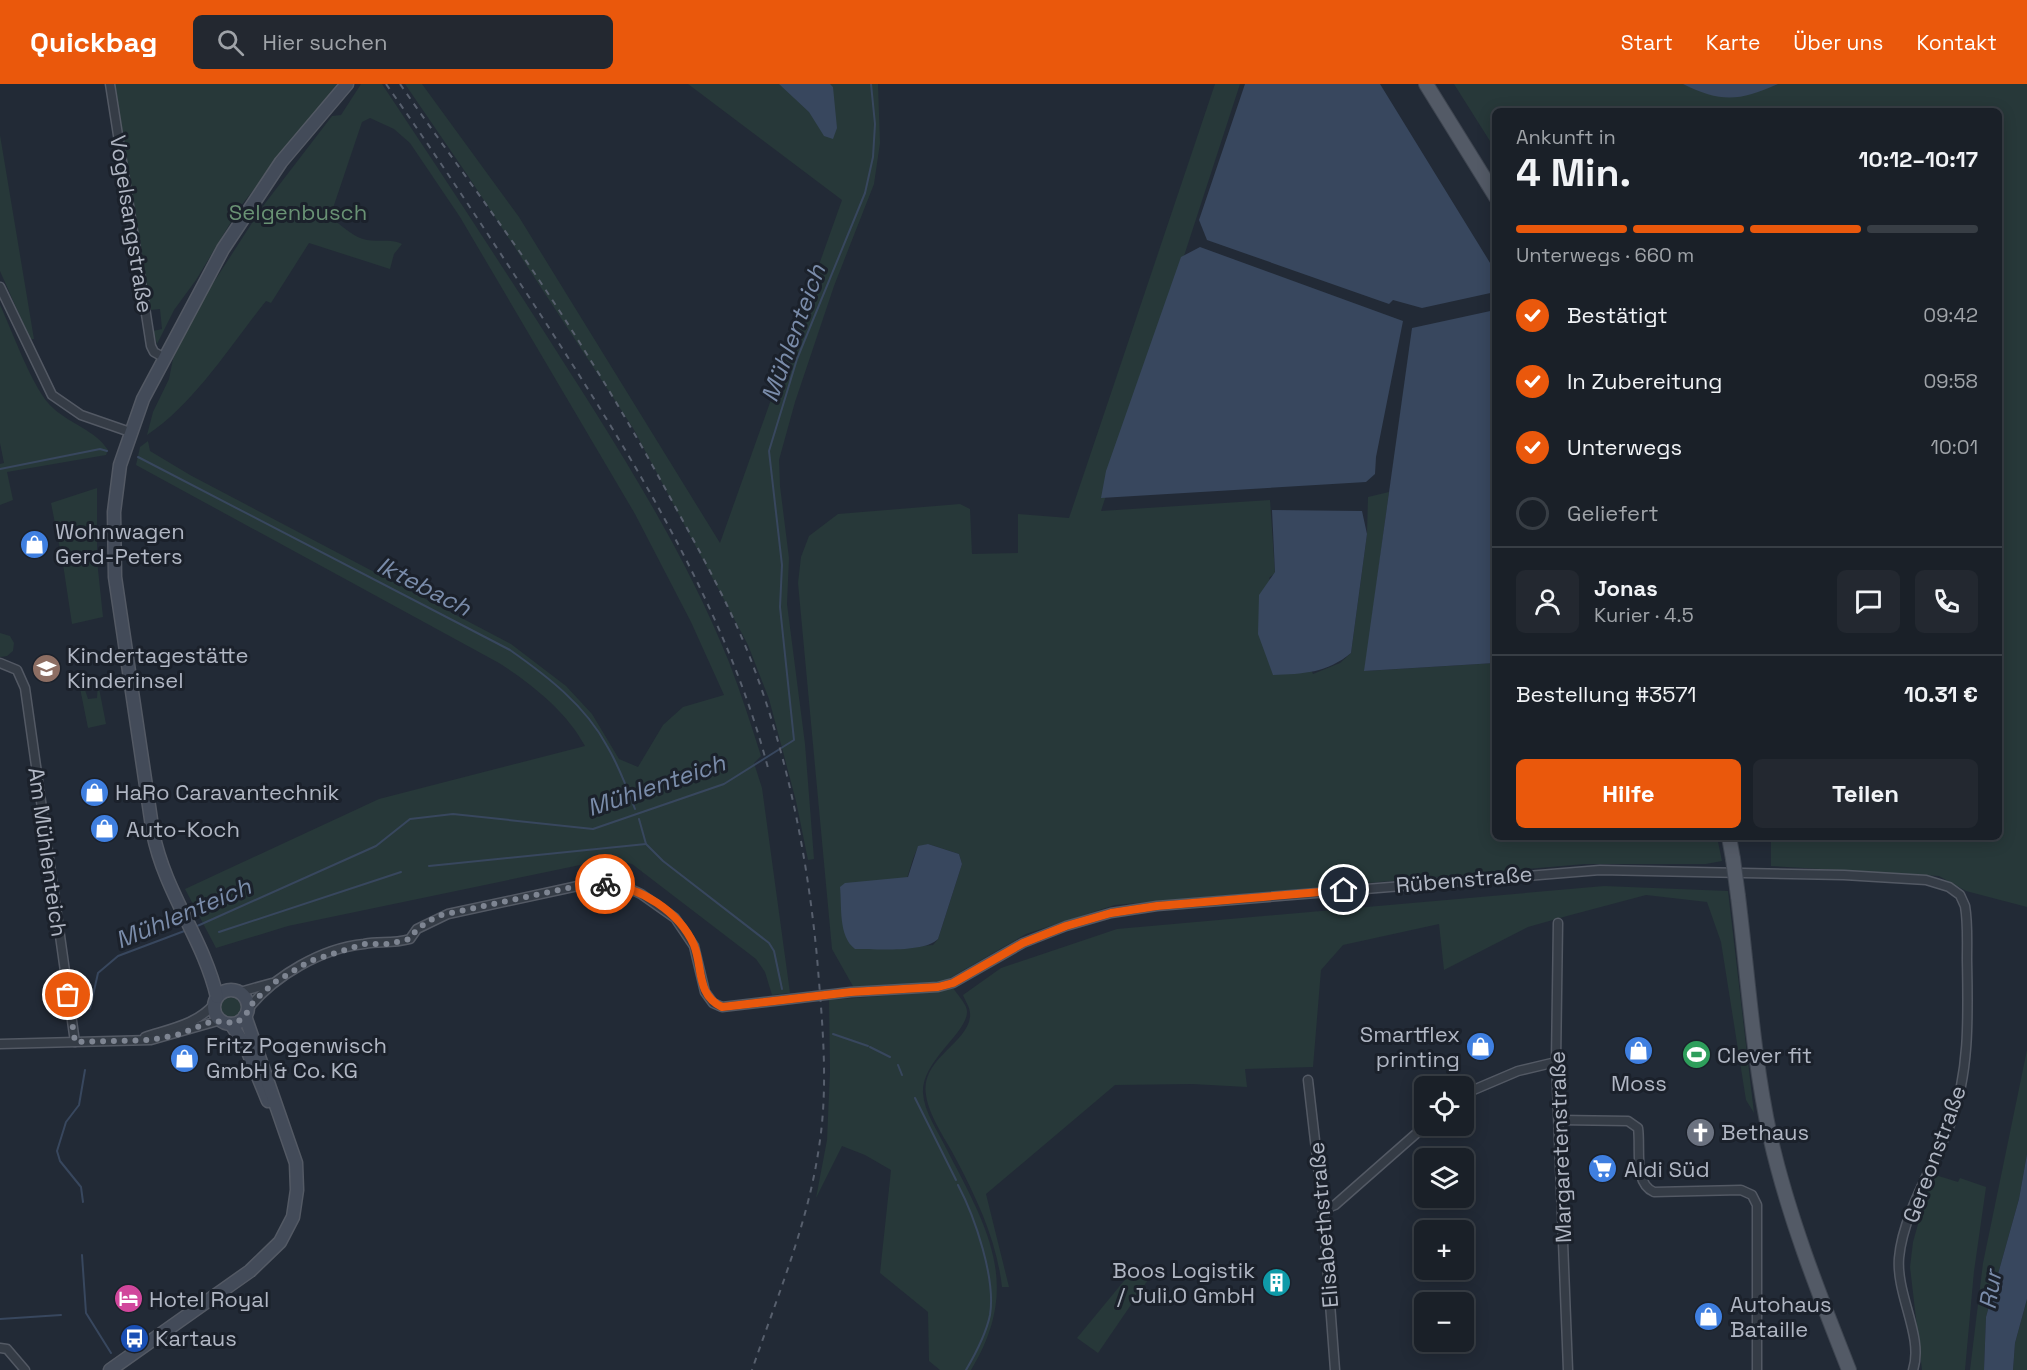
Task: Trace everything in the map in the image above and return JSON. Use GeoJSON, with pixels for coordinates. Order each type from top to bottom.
{"type":"FeatureCollection","features":[{"type":"Feature","properties":{"kind":"main road"},"geometry":{"type":"LineString","coordinates":[[297,1181],[246,1047],[214,1010],[216,1000],[214,982],[158,860],[118,602],[114,512],[120,465],[130,432],[163,357],[192,303],[254,199],[347,84]]}},
{"type":"Feature","properties":{"kind":"main road"},"geometry":{"type":"LineString","coordinates":[[1426,84],[1492,191]]}},
{"type":"Feature","properties":{"kind":"main road"},"geometry":{"type":"LineString","coordinates":[[1730,840],[1760,1081],[1771,1137],[1786,1197],[1849,1370]]}},
{"type":"Feature","properties":{"kind":"main road"},"geometry":{"type":"LineString","coordinates":[[110,1370],[271,1253],[288,1230],[293,1217],[297,1181],[296,1163],[247,1012],[247,999],[235,991],[194,937]]}},
{"type":"Feature","properties":{"kind":"main road"},"geometry":{"type":"LineString","coordinates":[[216,1000],[235,991]]}},
{"type":"Feature","properties":{"kind":"main road"},"geometry":{"type":"LineString","coordinates":[[226,1022],[247,1012]]}},
{"type":"Feature","properties":{"kind":"street","name":"Vogelsangstraße"},"geometry":{"type":"LineString","coordinates":[[111,84],[151,346],[154,352],[163,357]]}},
{"type":"Feature","properties":{"kind":"street"},"geometry":{"type":"LineString","coordinates":[[0,287],[52,395],[81,415],[130,432]]}},
{"type":"Feature","properties":{"kind":"street","name":"Am Mühlenteich"},"geometry":{"type":"LineString","coordinates":[[0,663],[11,666],[22,678],[25,687],[75,1042]]}},
{"type":"Feature","properties":{"kind":"street","name":"Rübenstraße"},"geometry":{"type":"LineString","coordinates":[[247,1012],[275,982],[310,961],[332,952],[364,944],[389,944],[410,939],[417,929],[437,916],[587,884],[626,886],[642,894],[675,918],[694,946],[705,992],[713,1003],[722,1007],[851,992],[938,987],[953,983],[1003,954],[1049,932],[1085,920],[1133,909],[1554,872],[1600,870],[1767,873],[1926,880],[1949,887],[1963,899]]}},
{"type":"Feature","properties":{"kind":"street","name":"Gereonstraße"},"geometry":{"type":"LineString","coordinates":[[1913,1370],[1916,1361],[1915,1341],[1904,1302],[1899,1259],[1906,1228],[1950,1124],[1963,1078],[1967,1041],[1966,913],[1963,899]]}},
{"type":"Feature","properties":{"kind":"street","name":"Margaretenstraße"},"geometry":{"type":"LineString","coordinates":[[1558,923],[1556,1062],[1568,1370]]}},
{"type":"Feature","properties":{"kind":"street","name":"Rübenstraße"},"geometry":{"type":"LineString","coordinates":[[235,991],[275,982]]}},
{"type":"Feature","properties":{"kind":"street"},"geometry":{"type":"LineString","coordinates":[[130,1042],[189,1022],[208,1011],[216,1000]]}},
{"type":"Feature","properties":{"kind":"street"},"geometry":{"type":"LineString","coordinates":[[0,1044],[130,1042],[177,1035],[226,1022]]}},
{"type":"Feature","properties":{"kind":"street"},"geometry":{"type":"LineString","coordinates":[[1474,1091],[1518,1071],[1556,1062]]}},
{"type":"Feature","properties":{"kind":"street","name":"Elisabethstraße"},"geometry":{"type":"LineString","coordinates":[[1308,1080],[1323,1210],[1335,1370]]}},
{"type":"Feature","properties":{"kind":"street"},"geometry":{"type":"LineString","coordinates":[[1559,1120],[1628,1121],[1638,1128],[1641,1180],[1646,1189],[1654,1192],[1741,1190],[1752,1195],[1757,1205],[1757,1370]]}},
{"type":"Feature","properties":{"kind":"street"},"geometry":{"type":"LineString","coordinates":[[1323,1210],[1335,1205],[1414,1136]]}},
{"type":"Feature","properties":{"kind":"street"},"geometry":{"type":"LineString","coordinates":[[0,1348],[7,1350],[25,1370]]}},
{"type":"Feature","properties":{"kind":"green space"},"geometry":{"type":"Polygon","coordinates":[[[115,84],[337,84],[240,207],[196,280],[174,310],[157,344],[153,331],[162,329],[160,309],[150,310],[115,84]]]}},
{"type":"Feature","properties":{"kind":"green space","name":"Selgenbusch"},"geometry":{"type":"Polygon","coordinates":[[[361,84],[382,84],[459,201],[589,402],[640,486],[688,572],[710,617],[729,662],[761,756],[754,763],[762,788],[790,993],[772,995],[765,972],[756,959],[632,864],[609,859],[288,926],[216,948],[185,889],[379,799],[585,746],[559,710],[524,680],[499,663],[136,465],[140,447],[148,441],[150,451],[190,475],[511,644],[566,686],[592,714],[619,759],[638,767],[663,725],[683,707],[724,695],[691,622],[635,514],[460,217],[410,143],[394,129],[370,118],[362,122],[330,217],[350,233],[359,237],[402,244],[394,254],[390,269],[309,243],[271,303],[266,301],[211,373],[181,407],[147,435],[153,412],[169,379],[173,359],[199,305],[263,206],[332,116],[341,115],[361,84]]]}},
{"type":"Feature","properties":{"kind":"green space"},"geometry":{"type":"Polygon","coordinates":[[[405,84],[422,84],[519,217],[720,543],[842,200],[688,84],[878,84],[880,143],[874,184],[834,286],[795,402],[779,460],[789,558],[787,604],[805,744],[814,859],[808,860],[796,801],[769,699],[748,645],[633,428],[405,84]]]}},
{"type":"Feature","properties":{"kind":"green space"},"geometry":{"type":"Polygon","coordinates":[[[1215,84],[1240,84],[1101,511],[1270,500],[1275,573],[1269,578],[1313,674],[1340,663],[1351,653],[1367,534],[1368,497],[1389,492],[1365,671],[1492,663],[1492,840],[1718,840],[1722,861],[1706,864],[1585,864],[1115,905],[1026,934],[943,982],[854,988],[832,949],[798,583],[801,557],[809,536],[838,514],[960,504],[970,509],[972,554],[1018,553],[1018,514],[1069,518],[1215,84]],[[928,844],[918,847],[885,949],[933,945],[938,939],[962,864],[959,854],[928,844]]]}},
{"type":"Feature","properties":{"kind":"green space"},"geometry":{"type":"Polygon","coordinates":[[[1454,84],[2027,84],[2027,907],[1966,891],[1939,876],[1771,866],[1771,840],[2002,840],[2002,108],[1492,108],[1492,144],[1454,84]]]}},
{"type":"Feature","properties":{"kind":"green space"},"geometry":{"type":"Polygon","coordinates":[[[0,135],[34,339],[30,339],[0,271],[0,135]]]}},
{"type":"Feature","properties":{"kind":"green space"},"geometry":{"type":"Polygon","coordinates":[[[0,305],[31,375],[45,400],[60,414],[96,437],[108,450],[106,455],[7,472],[13,500],[0,505],[0,464],[4,463],[0,443],[0,305]]]}},
{"type":"Feature","properties":{"kind":"green space"},"geometry":{"type":"Polygon","coordinates":[[[97,488],[97,560],[103,617],[72,624],[51,503],[97,488]]]}},
{"type":"Feature","properties":{"kind":"green space"},"geometry":{"type":"Polygon","coordinates":[[[0,633],[10,636],[14,643],[13,651],[7,656],[0,657],[0,633]]]}},
{"type":"Feature","properties":{"kind":"green space"},"geometry":{"type":"Polygon","coordinates":[[[98,683],[106,724],[88,728],[80,688],[84,687],[88,699],[97,698],[98,683]]]}},
{"type":"Feature","properties":{"kind":"green space"},"geometry":{"type":"Polygon","coordinates":[[[1604,886],[1728,891],[1754,1113],[1746,1100],[1721,942],[1707,902],[1646,895],[1528,927],[1444,970],[1439,924],[1343,945],[1321,970],[1313,1067],[1245,1069],[1247,1087],[1192,1084],[1115,1085],[986,1194],[1009,1287],[1002,1287],[996,1254],[986,1222],[965,1176],[934,1120],[926,1095],[926,1082],[930,1071],[967,1027],[970,1011],[963,995],[1001,968],[1117,929],[1604,886]]]}},
{"type":"Feature","properties":{"kind":"green space"},"geometry":{"type":"Polygon","coordinates":[[[953,988],[965,1004],[967,1015],[963,1025],[930,1068],[923,1093],[929,1114],[975,1204],[993,1257],[997,1283],[995,1311],[987,1339],[971,1370],[940,1370],[929,1361],[928,1312],[880,1273],[891,1170],[865,1155],[842,1146],[816,1198],[827,1140],[830,1071],[829,1000],[922,993],[953,988]]]}},
{"type":"Feature","properties":{"kind":"green space"},"geometry":{"type":"Polygon","coordinates":[[[230,994],[239,997],[242,1006],[239,1015],[230,1018],[221,1015],[218,1006],[221,997],[230,994]]]}},
{"type":"Feature","properties":{"kind":"green space"},"geometry":{"type":"Polygon","coordinates":[[[2027,1050],[2027,1154],[2019,1199],[1986,1317],[1984,1370],[1970,1370],[1983,1263],[2027,1050]]]}},
{"type":"Feature","properties":{"kind":"green space"},"geometry":{"type":"Polygon","coordinates":[[[1932,1174],[1958,1182],[1960,1178],[1986,1187],[1974,1271],[1965,1370],[1922,1370],[1910,1267],[1913,1242],[1932,1174]]]}},
{"type":"Feature","properties":{"kind":"green space"},"geometry":{"type":"Polygon","coordinates":[[[1128,1276],[1150,1277],[1098,1353],[1077,1338],[1128,1276]]]}},
{"type":"Feature","properties":{"kind":"green space"},"geometry":{"type":"Polygon","coordinates":[[[2027,1299],[2027,1370],[2013,1370],[2015,1343],[2027,1299]]]}},
{"type":"Feature","properties":{"kind":"water"},"geometry":{"type":"Polygon","coordinates":[[[779,84],[830,84],[833,87],[837,128],[833,139],[824,136],[809,112],[779,84]]]}},
{"type":"Feature","properties":{"kind":"water"},"geometry":{"type":"Polygon","coordinates":[[[1245,84],[1380,84],[1492,266],[1492,293],[1422,308],[1393,300],[1389,304],[1207,240],[1199,220],[1245,84]]]}},
{"type":"Feature","properties":{"kind":"water"},"geometry":{"type":"Polygon","coordinates":[[[1683,84],[1778,84],[1752,94],[1730,98],[1709,94],[1683,84]]]}},
{"type":"Feature","properties":{"kind":"water"},"geometry":{"type":"Polygon","coordinates":[[[1200,247],[1403,321],[1376,457],[1375,474],[1366,482],[1101,498],[1106,471],[1181,257],[1200,247]]]}},
{"type":"Feature","properties":{"kind":"water"},"geometry":{"type":"Polygon","coordinates":[[[1492,311],[1492,663],[1364,671],[1412,328],[1492,311]]]}},
{"type":"Feature","properties":{"kind":"water"},"geometry":{"type":"Polygon","coordinates":[[[1272,510],[1362,511],[1367,534],[1351,653],[1333,665],[1305,673],[1273,675],[1258,634],[1259,595],[1275,572],[1272,510]]]}},
{"type":"Feature","properties":{"kind":"water"},"geometry":{"type":"Polygon","coordinates":[[[928,844],[959,854],[962,864],[938,939],[911,948],[855,949],[843,929],[840,887],[845,883],[908,877],[918,846],[928,844]]]}},
{"type":"Feature","properties":{"kind":"water"},"geometry":{"type":"Polygon","coordinates":[[[2027,1154],[2027,1299],[2015,1343],[2013,1370],[1984,1370],[1986,1317],[2019,1199],[2027,1154]]]}},
{"type":"Feature","properties":{"kind":"waterway","name":"Mühlenteich"},"geometry":{"type":"LineString","coordinates":[[195,927],[376,846],[410,819],[453,814],[593,829],[724,784],[794,740],[780,607],[782,565],[769,451],[797,359],[865,193],[873,157],[875,124],[871,84]]}},
{"type":"Feature","properties":{"kind":"waterway","name":"Iktebach"},"geometry":{"type":"LineString","coordinates":[[0,469],[100,449],[107,451]]}},
{"type":"Feature","properties":{"kind":"waterway","name":"Iktebach"},"geometry":{"type":"LineString","coordinates":[[138,457],[510,650],[564,692],[588,717],[615,761],[635,809]]}},
{"type":"Feature","properties":{"kind":"waterway","name":"Iktebach"},"geometry":{"type":"LineString","coordinates":[[639,819],[646,844],[663,861],[769,943],[774,951],[782,989]]}},
{"type":"Feature","properties":{"kind":"waterway"},"geometry":{"type":"LineString","coordinates":[[429,866],[646,844]]}},
{"type":"Feature","properties":{"kind":"waterway"},"geometry":{"type":"LineString","coordinates":[[219,932],[401,872]]}},
{"type":"Feature","properties":{"kind":"waterway","name":"Mühlenteich"},"geometry":{"type":"LineString","coordinates":[[90,1009],[98,973],[118,956],[187,930]]}},
{"type":"Feature","properties":{"kind":"waterway","name":"Iktebach"},"geometry":{"type":"LineString","coordinates":[[833,1034],[868,1046]]}},
{"type":"Feature","properties":{"kind":"waterway","name":"Iktebach"},"geometry":{"type":"LineString","coordinates":[[870,1047],[890,1057]]}},
{"type":"Feature","properties":{"kind":"waterway","name":"Iktebach"},"geometry":{"type":"LineString","coordinates":[[898,1065],[902,1075]]}},
{"type":"Feature","properties":{"kind":"waterway","name":"Mühlenteich"},"geometry":{"type":"LineString","coordinates":[[83,1202],[81,1187],[60,1161],[57,1151],[66,1122],[79,1105],[85,1070]]}},
{"type":"Feature","properties":{"kind":"waterway","name":"Iktebach"},"geometry":{"type":"LineString","coordinates":[[915,1098],[956,1180]]}},
{"type":"Feature","properties":{"kind":"waterway","name":"Iktebach"},"geometry":{"type":"LineString","coordinates":[[958,1185],[983,1248],[991,1300],[986,1329],[966,1370]]}},
{"type":"Feature","properties":{"kind":"waterway","name":"Mühlenteich"},"geometry":{"type":"LineString","coordinates":[[82,1255],[86,1313],[111,1353]]}},
{"type":"Feature","properties":{"kind":"waterway"},"geometry":{"type":"LineString","coordinates":[[0,1319],[61,1315]]}},
{"type":"Feature","properties":{"kind":"railway"},"geometry":{"type":"LineString","coordinates":[[386,84],[533,303],[637,469],[699,585],[726,645],[749,706],[768,768]]}},
{"type":"Feature","properties":{"kind":"railway"},"geometry":{"type":"LineString","coordinates":[[400,84],[551,297],[643,448],[706,563],[741,636],[762,692],[785,766],[794,804],[813,918],[822,1028],[824,1100],[814,1176],[800,1232],[752,1370]]}},
{"type":"Feature","properties":{"kind":"way so far"},"geometry":{"type":"LineString","coordinates":[[68,995],[75,1042],[151,1040],[177,1035],[213,1021],[236,1023],[245,1016],[254,1001],[275,982],[310,961],[332,952],[364,944],[389,944],[410,939],[417,929],[437,916],[587,884],[605,884]]}},
{"type":"Feature","properties":{"kind":"place","name":"Wohnwagen Gerd-Peters"},"geometry":{"type":"Point","coordinates":[34,544]}},
{"type":"Feature","properties":{"kind":"place","name":"Kindertagestätte Kinderinsel"},"geometry":{"type":"Point","coordinates":[46,668]}},
{"type":"Feature","properties":{"kind":"place","name":"HaRo Caravantechnik"},"geometry":{"type":"Point","coordinates":[94,792]}},
{"type":"Feature","properties":{"kind":"place","name":"Auto-Koch"},"geometry":{"type":"Point","coordinates":[105,829]}},
{"type":"Feature","properties":{"kind":"place","name":"Smartflex printing"},"geometry":{"type":"Point","coordinates":[1481,1047]}},
{"type":"Feature","properties":{"kind":"place","name":"Moss"},"geometry":{"type":"Point","coordinates":[1639,1051]}},
{"type":"Feature","properties":{"kind":"place","name":"Clever fit"},"geometry":{"type":"Point","coordinates":[1696,1055]}},
{"type":"Feature","properties":{"kind":"place","name":"Fritz Pogenwisch GmbH & Co. KG"},"geometry":{"type":"Point","coordinates":[185,1058]}},
{"type":"Feature","properties":{"kind":"place","name":"Bethaus"},"geometry":{"type":"Point","coordinates":[1700,1132]}},
{"type":"Feature","properties":{"kind":"place","name":"Aldi Süd"},"geometry":{"type":"Point","coordinates":[1603,1169]}},
{"type":"Feature","properties":{"kind":"place","name":"Boos Logistik / Juli.O GmbH"},"geometry":{"type":"Point","coordinates":[1276,1283]}},
{"type":"Feature","properties":{"kind":"place","name":"Hotel Royal"},"geometry":{"type":"Point","coordinates":[128,1299]}},
{"type":"Feature","properties":{"kind":"place","name":"Autohaus Bataille"},"geometry":{"type":"Point","coordinates":[1709,1317]}},
{"type":"Feature","properties":{"kind":"place","name":"Kartaus"},"geometry":{"type":"Point","coordinates":[134,1338]}},
{"type":"Feature","properties":{"kind":"route"},"geometry":{"type":"LineString","coordinates":[[605,884],[626,886],[658,904],[675,918],[694,946],[705,992],[713,1003],[722,1007],[851,992],[938,987],[953,983],[1041,935],[1111,913],[1133,909],[1344,890]]}},
{"type":"Feature","properties":{"kind":"water label","name":"Rur"},"geometry":{"type":"Point","coordinates":[1990,1290]}}]}
